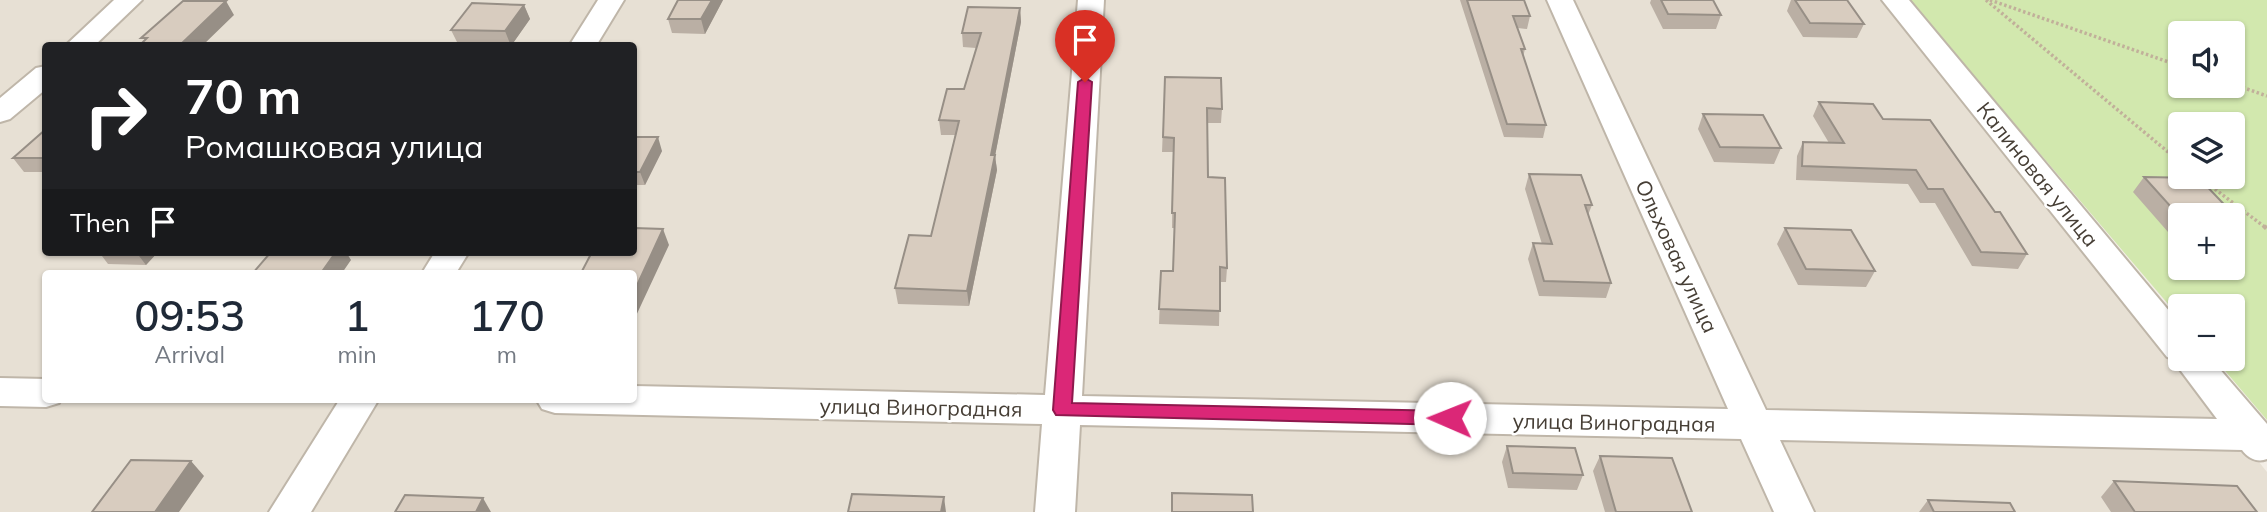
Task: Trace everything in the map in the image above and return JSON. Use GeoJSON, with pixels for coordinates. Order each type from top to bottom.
{"type":"FeatureCollection","features":[{"type":"Feature","properties":{"kind":"street"},"geometry":{"type":"LineString","coordinates":[[83,42],[130,0]]}},
{"type":"Feature","properties":{"kind":"street"},"geometry":{"type":"LineString","coordinates":[[585,42],[611,0]]}},
{"type":"Feature","properties":{"kind":"street"},"geometry":{"type":"LineString","coordinates":[[1055,512],[1091,0]]}},
{"type":"Feature","properties":{"kind":"street","name":"Ольховая улица"},"geometry":{"type":"LineString","coordinates":[[1560,0],[1794,512]]}},
{"type":"Feature","properties":{"kind":"street","name":"Калиновая улица"},"geometry":{"type":"LineString","coordinates":[[1895,0],[2168,333]]}},
{"type":"Feature","properties":{"kind":"street"},"geometry":{"type":"LineString","coordinates":[[0,113],[42,77]]}},
{"type":"Feature","properties":{"kind":"street"},"geometry":{"type":"LineString","coordinates":[[2200,371],[2260,444]]}},
{"type":"Feature","properties":{"kind":"street"},"geometry":{"type":"LineString","coordinates":[[0,392],[42,393]]}},
{"type":"Feature","properties":{"kind":"street","name":"улица Виноградная"},"geometry":{"type":"LineString","coordinates":[[637,401],[1754,425],[2260,444]]}},
{"type":"Feature","properties":{"kind":"street"},"geometry":{"type":"LineString","coordinates":[[289,512],[357,403]]}},
{"type":"Feature","properties":{"kind":"path"},"geometry":{"type":"LineString","coordinates":[[1988,0],[2168,62]]}},
{"type":"Feature","properties":{"kind":"path"},"geometry":{"type":"LineString","coordinates":[[1988,0],[2168,152]]}},
{"type":"Feature","properties":{"kind":"path"},"geometry":{"type":"LineString","coordinates":[[2245,88],[2267,96]]}},
{"type":"Feature","properties":{"kind":"path"},"geometry":{"type":"LineString","coordinates":[[2215,189],[2267,229]]}},
{"type":"Feature","properties":{"kind":"shaded area"},"geometry":{"type":"Polygon","coordinates":[[[0,0],[1886,0],[2168,349],[2168,371],[2185,371],[2267,472],[2267,512],[0,512],[0,0]]]}},
{"type":"Feature","properties":{"kind":"green space"},"geometry":{"type":"Polygon","coordinates":[[[1909,0],[2267,0],[2267,420],[2225,371],[2245,371],[2245,294],[2168,294],[2168,304],[1909,0]]]}},
{"type":"Feature","properties":{"kind":"building"},"geometry":{"type":"Polygon","coordinates":[[[678,0],[712,0],[701,19],[668,19],[678,0]]]}},
{"type":"Feature","properties":{"kind":"building"},"geometry":{"type":"Polygon","coordinates":[[[1467,0],[1524,0],[1530,16],[1513,16],[1546,125],[1507,124],[1467,0]]]}},
{"type":"Feature","properties":{"kind":"building"},"geometry":{"type":"Polygon","coordinates":[[[1661,0],[1713,0],[1721,15],[1668,14],[1661,0]]]}},
{"type":"Feature","properties":{"kind":"building"},"geometry":{"type":"Polygon","coordinates":[[[1795,0],[1847,0],[1864,24],[1810,23],[1795,0]]]}},
{"type":"Feature","properties":{"kind":"building"},"geometry":{"type":"Polygon","coordinates":[[[183,1],[226,1],[183,42],[143,42],[147,38],[141,38],[183,1]]]}},
{"type":"Feature","properties":{"kind":"building"},"geometry":{"type":"Polygon","coordinates":[[[472,3],[524,5],[505,31],[451,30],[472,3]]]}},
{"type":"Feature","properties":{"kind":"building"},"geometry":{"type":"Polygon","coordinates":[[[968,7],[1020,8],[991,155],[995,155],[967,291],[895,288],[909,235],[931,236],[959,121],[939,120],[947,89],[964,89],[981,33],[962,33],[968,7]]]}},
{"type":"Feature","properties":{"kind":"building"},"geometry":{"type":"Polygon","coordinates":[[[1165,77],[1221,78],[1222,109],[1207,108],[1208,177],[1225,178],[1227,268],[1220,267],[1220,311],[1159,309],[1161,271],[1173,271],[1175,213],[1172,213],[1174,138],[1163,137],[1165,77]]]}},
{"type":"Feature","properties":{"kind":"building"},"geometry":{"type":"Polygon","coordinates":[[[1819,102],[1873,104],[1883,119],[1930,120],[1995,212],[2000,212],[2027,254],[1981,252],[1943,189],[1928,189],[1916,170],[1802,166],[1803,142],[1844,143],[1819,102]]]}},
{"type":"Feature","properties":{"kind":"building"},"geometry":{"type":"Polygon","coordinates":[[[1703,114],[1763,115],[1781,148],[1720,147],[1703,114]]]}},
{"type":"Feature","properties":{"kind":"building"},"geometry":{"type":"Polygon","coordinates":[[[42,133],[42,158],[13,158],[42,133]]]}},
{"type":"Feature","properties":{"kind":"building"},"geometry":{"type":"Polygon","coordinates":[[[637,137],[658,137],[640,172],[637,172],[637,137]]]}},
{"type":"Feature","properties":{"kind":"building"},"geometry":{"type":"Polygon","coordinates":[[[1529,174],[1581,175],[1592,205],[1585,205],[1611,283],[1544,281],[1533,243],[1552,244],[1529,174]]]}},
{"type":"Feature","properties":{"kind":"building"},"geometry":{"type":"Polygon","coordinates":[[[2144,177],[2168,177],[2168,189],[2209,189],[2223,203],[2168,203],[2144,177]]]}},
{"type":"Feature","properties":{"kind":"building"},"geometry":{"type":"Polygon","coordinates":[[[637,228],[663,229],[637,285],[637,270],[583,270],[590,256],[637,256],[637,228]]]}},
{"type":"Feature","properties":{"kind":"building"},"geometry":{"type":"Polygon","coordinates":[[[1785,228],[1851,230],[1875,271],[1806,269],[1785,228]]]}},
{"type":"Feature","properties":{"kind":"building"},"geometry":{"type":"Polygon","coordinates":[[[268,256],[333,256],[323,270],[256,270],[268,256]]]}},
{"type":"Feature","properties":{"kind":"building"},"geometry":{"type":"Polygon","coordinates":[[[1507,446],[1575,448],[1583,475],[1513,473],[1507,446]]]}},
{"type":"Feature","properties":{"kind":"building"},"geometry":{"type":"Polygon","coordinates":[[[1600,456],[1672,458],[1692,512],[1616,512],[1600,456]]]}},
{"type":"Feature","properties":{"kind":"building"},"geometry":{"type":"Polygon","coordinates":[[[131,460],[191,461],[155,512],[92,512],[131,460]]]}},
{"type":"Feature","properties":{"kind":"building"},"geometry":{"type":"Polygon","coordinates":[[[2114,481],[2237,486],[2257,512],[2135,512],[2114,481]]]}},
{"type":"Feature","properties":{"kind":"building"},"geometry":{"type":"Polygon","coordinates":[[[1172,493],[1252,495],[1253,512],[1172,512],[1172,493]]]}},
{"type":"Feature","properties":{"kind":"building"},"geometry":{"type":"Polygon","coordinates":[[[852,494],[944,497],[941,512],[848,512],[852,494]]]}},
{"type":"Feature","properties":{"kind":"building"},"geometry":{"type":"Polygon","coordinates":[[[405,495],[483,498],[476,512],[395,512],[405,495]]]}},
{"type":"Feature","properties":{"kind":"building"},"geometry":{"type":"Polygon","coordinates":[[[1928,500],[2010,503],[2015,512],[1934,512],[1928,500]]]}},
{"type":"Feature","properties":{"kind":"route"},"geometry":{"type":"LineString","coordinates":[[1085,82],[1062,410],[1450,418]]}}]}
